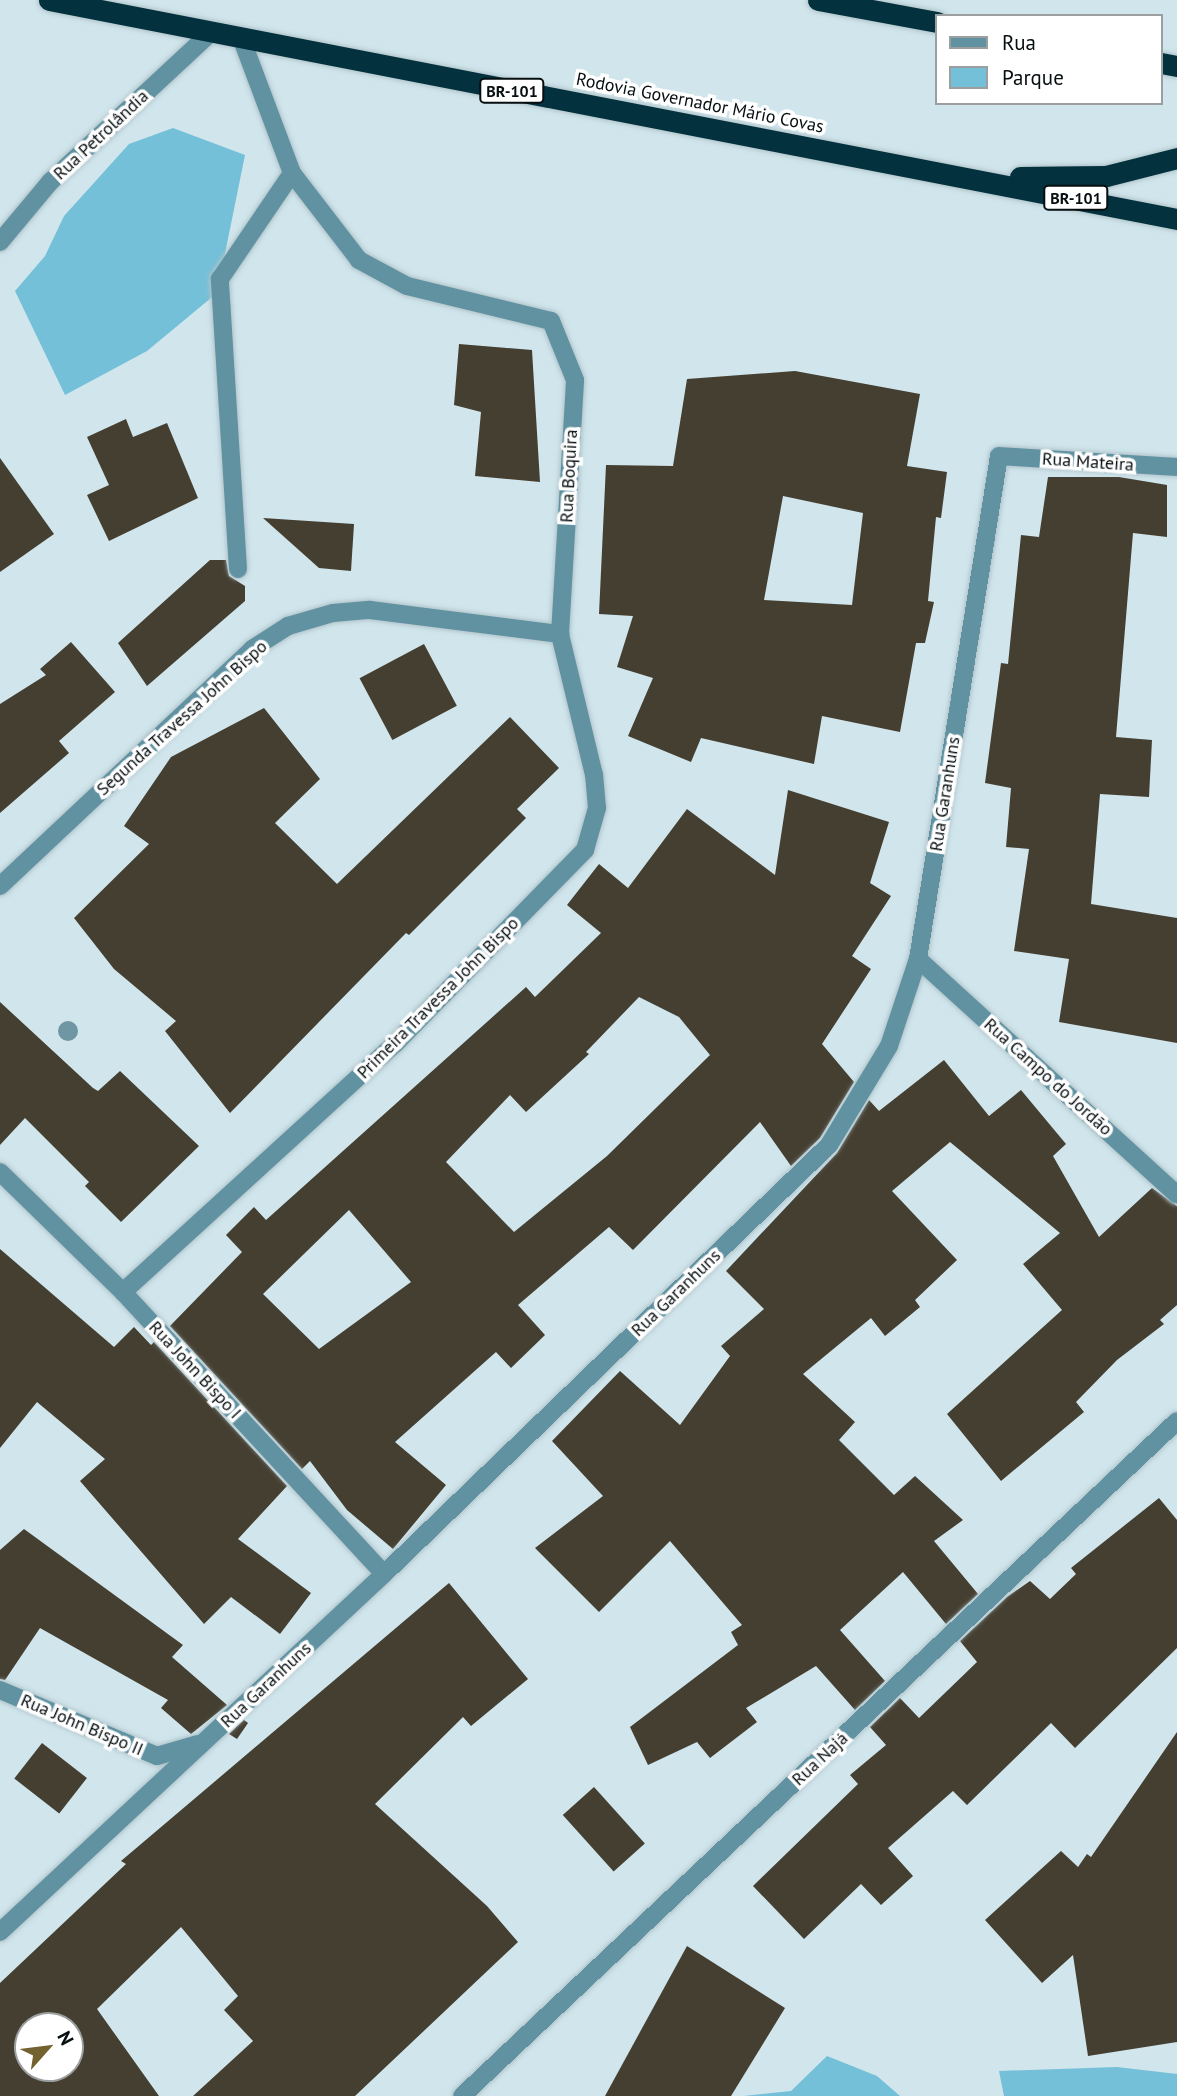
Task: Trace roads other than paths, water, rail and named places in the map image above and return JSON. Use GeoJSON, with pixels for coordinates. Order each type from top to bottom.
{"type":"FeatureCollection","features":[{"type":"Feature","properties":{"kind":"highway","name":"Rodovia Governador Mário Covas"},"geometry":{"type":"LineString","coordinates":[[49,0],[209,34],[976,177],[1177,219]]}},
{"type":"Feature","properties":{"kind":"highway"},"geometry":{"type":"LineString","coordinates":[[818,0],[936,22]]}},
{"type":"Feature","properties":{"kind":"highway"},"geometry":{"type":"LineString","coordinates":[[976,177],[1106,176],[1177,158]]}},
{"type":"Feature","properties":{"kind":"street","name":"Rua Petrolândia"},"geometry":{"type":"LineString","coordinates":[[0,243],[50,183],[209,34]]}},
{"type":"Feature","properties":{"kind":"street"},"geometry":{"type":"LineString","coordinates":[[238,569],[220,279],[292,173],[242,40]]}},
{"type":"Feature","properties":{"kind":"street","name":"Rua Boquira"},"geometry":{"type":"LineString","coordinates":[[292,173],[359,260],[407,286],[551,321],[575,380],[560,634]]}},
{"type":"Feature","properties":{"kind":"street","name":"Rua Mateira"},"geometry":{"type":"LineString","coordinates":[[999,456],[1177,467]]}},
{"type":"Feature","properties":{"kind":"street","name":"Rua Garanhuns"},"geometry":{"type":"LineString","coordinates":[[0,1932],[384,1574],[829,1145],[889,1046],[918,959],[999,456]]}},
{"type":"Feature","properties":{"kind":"street","name":"Segunda Travessa John Bispo"},"geometry":{"type":"LineString","coordinates":[[0,886],[253,649],[288,626],[333,613],[370,610],[560,634]]}},
{"type":"Feature","properties":{"kind":"street","name":"Primeira Travessa John Bispo"},"geometry":{"type":"LineString","coordinates":[[123,1292],[395,1044],[585,850],[597,808],[594,775],[560,634]]}},
{"type":"Feature","properties":{"kind":"street","name":"Rua Campo do Jordão"},"geometry":{"type":"LineString","coordinates":[[918,959],[1177,1195]]}},
{"type":"Feature","properties":{"kind":"street","name":"Rua John Bispo I"},"geometry":{"type":"LineString","coordinates":[[0,1172],[123,1292],[384,1574]]}},
{"type":"Feature","properties":{"kind":"street","name":"Rua Najá"},"geometry":{"type":"LineString","coordinates":[[462,2096],[1177,1420]]}},
{"type":"Feature","properties":{"kind":"street","name":"Rua John Bispo II"},"geometry":{"type":"LineString","coordinates":[[0,1690],[157,1756],[205,1742]]}}]}
